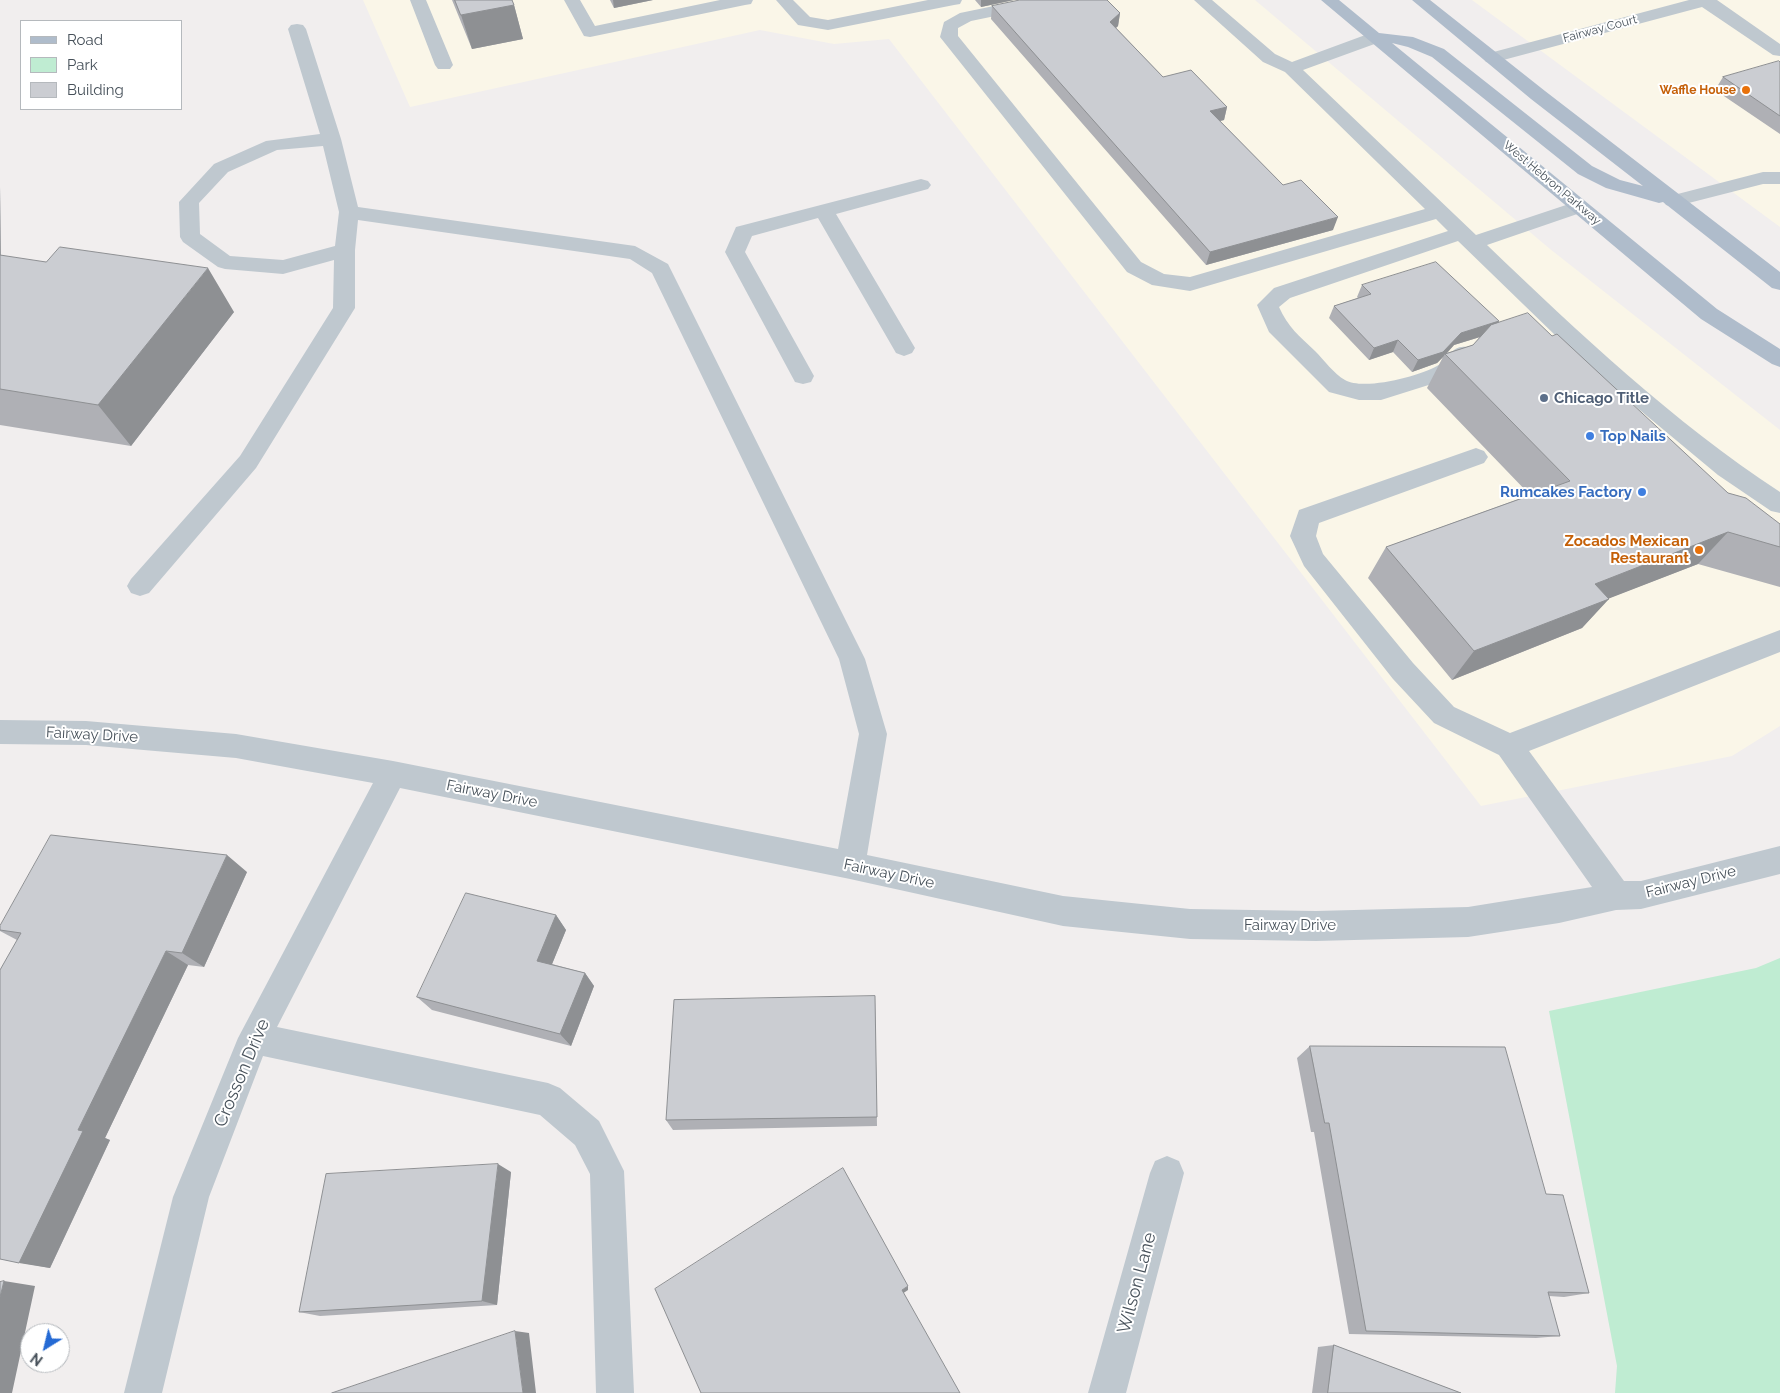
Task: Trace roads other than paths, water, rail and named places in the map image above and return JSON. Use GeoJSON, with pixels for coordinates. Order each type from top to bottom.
{"type":"FeatureCollection","features":[{"type":"Feature","properties":{"kind":"main road","name":"West Hebron Parkway"},"geometry":{"type":"LineString","coordinates":[[1329,0],[1709,314],[1780,359]]}},
{"type":"Feature","properties":{"kind":"main road"},"geometry":{"type":"LineString","coordinates":[[1420,0],[1673,201],[1780,283]]}},
{"type":"Feature","properties":{"kind":"main road"},"geometry":{"type":"LineString","coordinates":[[1374,38],[1394,37],[1411,40],[1438,53],[1585,170],[1614,184],[1673,201]]}},
{"type":"Feature","properties":{"kind":"street"},"geometry":{"type":"LineString","coordinates":[[418,0],[444,65]]}},
{"type":"Feature","properties":{"kind":"street"},"geometry":{"type":"LineString","coordinates":[[572,0],[590,32],[745,0]]}},
{"type":"Feature","properties":{"kind":"street"},"geometry":{"type":"LineString","coordinates":[[784,0],[804,21],[828,25],[954,0]]}},
{"type":"Feature","properties":{"kind":"street"},"geometry":{"type":"LineString","coordinates":[[1047,0],[966,17],[950,26],[949,37],[1134,267],[1160,280],[1190,284],[1440,211]]}},
{"type":"Feature","properties":{"kind":"street"},"geometry":{"type":"LineString","coordinates":[[1184,0],[1204,2],[1269,58],[1291,68],[1467,238],[1546,326],[1596,362],[1727,469],[1780,504]]}},
{"type":"Feature","properties":{"kind":"street"},"geometry":{"type":"LineString","coordinates":[[1707,1],[1778,51]]}},
{"type":"Feature","properties":{"kind":"street","name":"Fairway Court"},"geometry":{"type":"LineString","coordinates":[[1492,58],[1707,1]]}},
{"type":"Feature","properties":{"kind":"street"},"geometry":{"type":"LineString","coordinates":[[140,586],[248,462],[344,308],[345,250],[349,212],[330,139],[297,29]]}},
{"type":"Feature","properties":{"kind":"street"},"geometry":{"type":"LineString","coordinates":[[1291,68],[1374,38]]}},
{"type":"Feature","properties":{"kind":"street"},"geometry":{"type":"LineString","coordinates":[[330,139],[273,145],[221,168],[189,202],[190,237],[225,262],[283,267],[345,250]]}},
{"type":"Feature","properties":{"kind":"street"},"geometry":{"type":"LineString","coordinates":[[1673,201],[1763,178],[1780,178]]}},
{"type":"Feature","properties":{"kind":"street"},"geometry":{"type":"LineString","coordinates":[[803,376],[735,252],[743,232],[921,185]]}},
{"type":"Feature","properties":{"kind":"street"},"geometry":{"type":"LineString","coordinates":[[1482,346],[1464,352],[1446,371],[1381,392],[1359,392],[1337,386],[1276,327],[1268,305],[1282,293],[1579,207]]}},
{"type":"Feature","properties":{"kind":"street"},"geometry":{"type":"LineString","coordinates":[[824,211],[904,348]]}},
{"type":"Feature","properties":{"kind":"street"},"geometry":{"type":"LineString","coordinates":[[349,212],[635,253],[660,269],[852,659],[873,734],[850,865]]}},
{"type":"Feature","properties":{"kind":"street"},"geometry":{"type":"LineString","coordinates":[[1476,457],[1308,517],[1302,536],[1313,559],[1403,671],[1444,715],[1509,746],[1616,896]]}},
{"type":"Feature","properties":{"kind":"street"},"geometry":{"type":"LineString","coordinates":[[1509,746],[1780,641]]}},
{"type":"Feature","properties":{"kind":"street","name":"Fairway Drive"},"geometry":{"type":"LineString","coordinates":[[0,732],[86,732],[236,746],[393,774],[850,865],[1063,911],[1190,924],[1316,926],[1468,922],[1559,908],[1616,896],[1641,895],[1780,860]]}},
{"type":"Feature","properties":{"kind":"street","name":"Crosson Drive"},"geometry":{"type":"LineString","coordinates":[[142,1393],[191,1197],[254,1038],[393,774]]}},
{"type":"Feature","properties":{"kind":"street"},"geometry":{"type":"LineString","coordinates":[[254,1038],[548,1100],[587,1133],[607,1171],[615,1393]]}},
{"type":"Feature","properties":{"kind":"street","name":"Wilson Lane"},"geometry":{"type":"LineString","coordinates":[[1107,1393],[1167,1173]]}},
{"type":"Feature","properties":{"kind":"place","name":"Waffle House"},"geometry":{"type":"Point","coordinates":[1746,90]}},
{"type":"Feature","properties":{"kind":"place","name":"Chicago Title"},"geometry":{"type":"Point","coordinates":[1544,398]}},
{"type":"Feature","properties":{"kind":"place","name":"Top Nails"},"geometry":{"type":"Point","coordinates":[1590,436]}},
{"type":"Feature","properties":{"kind":"place","name":"Rumcakes Factory"},"geometry":{"type":"Point","coordinates":[1642,492]}},
{"type":"Feature","properties":{"kind":"place","name":"Zocados Mexican Restaurant"},"geometry":{"type":"Point","coordinates":[1699,550]}}]}
